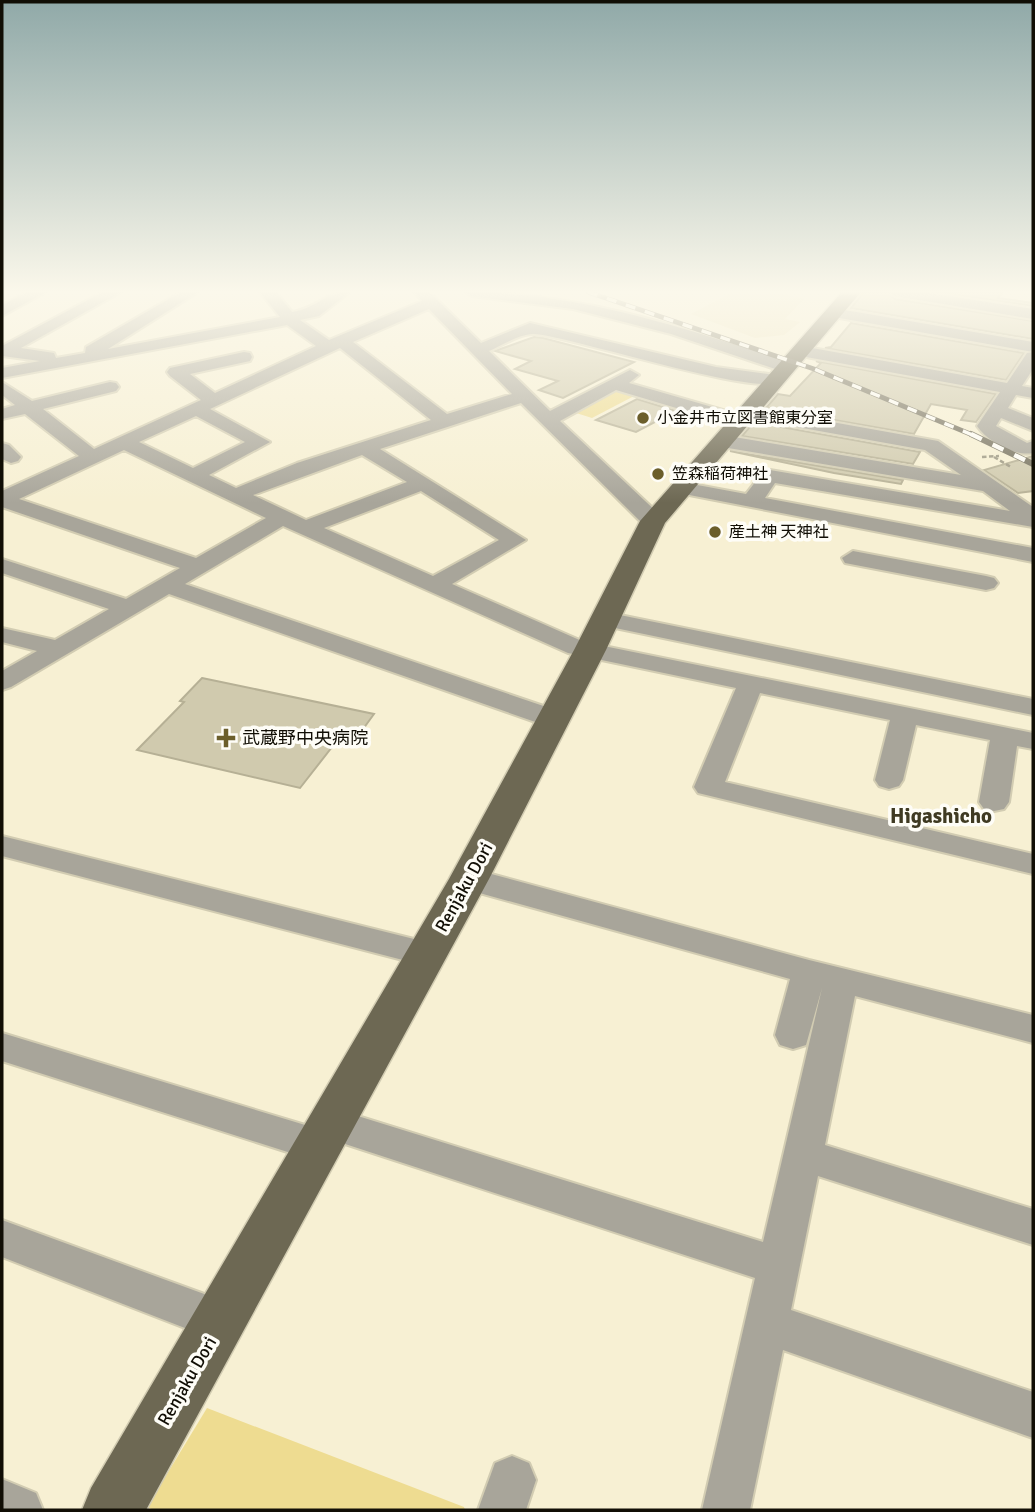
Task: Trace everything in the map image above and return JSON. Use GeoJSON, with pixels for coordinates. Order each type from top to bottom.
{"type":"FeatureCollection","features":[{"type":"Feature","properties":{"kind":"main road","name":"Renjaku Dori"},"geometry":{"type":"LineString","coordinates":[[113,1510],[468,878],[590,650],[653,521],[791,363]]}},
{"type":"Feature","properties":{"kind":"street"},"geometry":{"type":"LineString","coordinates":[[2,373],[66,363]]}},
{"type":"Feature","properties":{"kind":"street"},"geometry":{"type":"LineString","coordinates":[[194,475],[260,442],[206,405],[176,372],[219,363]]}},
{"type":"Feature","properties":{"kind":"street"},"geometry":{"type":"LineString","coordinates":[[245,363],[247,385]]}},
{"type":"Feature","properties":{"kind":"street"},"geometry":{"type":"LineString","coordinates":[[2,499],[295,363]]}},
{"type":"Feature","properties":{"kind":"street"},"geometry":{"type":"LineString","coordinates":[[361,363],[444,421]]}},
{"type":"Feature","properties":{"kind":"street"},"geometry":{"type":"LineString","coordinates":[[491,363],[629,501],[653,521]]}},
{"type":"Feature","properties":{"kind":"street"},"geometry":{"type":"LineString","coordinates":[[550,419],[654,363]]}},
{"type":"Feature","properties":{"kind":"street"},"geometry":{"type":"LineString","coordinates":[[671,363],[716,372],[781,374]]}},
{"type":"Feature","properties":{"kind":"street"},"geometry":{"type":"LineString","coordinates":[[753,363],[781,374]]}},
{"type":"Feature","properties":{"kind":"street"},"geometry":{"type":"LineString","coordinates":[[865,363],[1033,393]]}},
{"type":"Feature","properties":{"kind":"street"},"geometry":{"type":"LineString","coordinates":[[1029,363],[986,426],[990,432],[1029,448]]}},
{"type":"Feature","properties":{"kind":"street"},"geometry":{"type":"LineString","coordinates":[[51,365],[108,409]]}},
{"type":"Feature","properties":{"kind":"street"},"geometry":{"type":"LineString","coordinates":[[614,384],[879,468],[988,486]]}},
{"type":"Feature","properties":{"kind":"street"},"geometry":{"type":"LineString","coordinates":[[2,387],[93,457]]}},
{"type":"Feature","properties":{"kind":"street"},"geometry":{"type":"LineString","coordinates":[[2,414],[110,387]]}},
{"type":"Feature","properties":{"kind":"street"},"geometry":{"type":"LineString","coordinates":[[238,494],[304,467],[526,396]]}},
{"type":"Feature","properties":{"kind":"street"},"geometry":{"type":"LineString","coordinates":[[997,410],[1033,425]]}},
{"type":"Feature","properties":{"kind":"street"},"geometry":{"type":"LineString","coordinates":[[737,425],[931,444],[1033,519]]}},
{"type":"Feature","properties":{"kind":"street"},"geometry":{"type":"LineString","coordinates":[[879,468],[898,439]]}},
{"type":"Feature","properties":{"kind":"street"},"geometry":{"type":"LineString","coordinates":[[125,443],[559,642],[1033,740]]}},
{"type":"Feature","properties":{"kind":"street"},"geometry":{"type":"LineString","coordinates":[[365,448],[515,540],[434,584]]}},
{"type":"Feature","properties":{"kind":"street"},"geometry":{"type":"LineString","coordinates":[[9,458],[43,480]]}},
{"type":"Feature","properties":{"kind":"street"},"geometry":{"type":"LineString","coordinates":[[929,477],[937,459],[949,458]]}},
{"type":"Feature","properties":{"kind":"street"},"geometry":{"type":"LineString","coordinates":[[751,502],[770,476],[1033,519]]}},
{"type":"Feature","properties":{"kind":"street"},"geometry":{"type":"LineString","coordinates":[[306,528],[424,483]]}},
{"type":"Feature","properties":{"kind":"street"},"geometry":{"type":"LineString","coordinates":[[681,488],[1033,555]]}},
{"type":"Feature","properties":{"kind":"street"},"geometry":{"type":"LineString","coordinates":[[2,499],[198,566]]}},
{"type":"Feature","properties":{"kind":"street"},"geometry":{"type":"LineString","coordinates":[[2,682],[55,648],[283,517]]}},
{"type":"Feature","properties":{"kind":"street"},"geometry":{"type":"LineString","coordinates":[[878,562],[892,528]]}},
{"type":"Feature","properties":{"kind":"street"},"geometry":{"type":"LineString","coordinates":[[853,558],[979,582],[984,545]]}},
{"type":"Feature","properties":{"kind":"street"},"geometry":{"type":"LineString","coordinates":[[2,566],[127,607]]}},
{"type":"Feature","properties":{"kind":"street"},"geometry":{"type":"LineString","coordinates":[[165,585],[554,719]]}},
{"type":"Feature","properties":{"kind":"street"},"geometry":{"type":"LineString","coordinates":[[605,619],[706,642],[1033,707]]}},
{"type":"Feature","properties":{"kind":"street"},"geometry":{"type":"LineString","coordinates":[[2,635],[55,648]]}},
{"type":"Feature","properties":{"kind":"street"},"geometry":{"type":"LineString","coordinates":[[692,670],[706,642]]}},
{"type":"Feature","properties":{"kind":"street"},"geometry":{"type":"LineString","coordinates":[[752,682],[708,787],[1033,864]]}},
{"type":"Feature","properties":{"kind":"street"},"geometry":{"type":"LineString","coordinates":[[889,780],[905,713]]}},
{"type":"Feature","properties":{"kind":"street"},"geometry":{"type":"LineString","coordinates":[[994,802],[1005,734]]}},
{"type":"Feature","properties":{"kind":"street"},"geometry":{"type":"LineString","coordinates":[[2,846],[426,954]]}},
{"type":"Feature","properties":{"kind":"street"},"geometry":{"type":"LineString","coordinates":[[468,878],[825,976],[1033,1029]]}},
{"type":"Feature","properties":{"kind":"street"},"geometry":{"type":"LineString","coordinates":[[793,1035],[825,976]]}},
{"type":"Feature","properties":{"kind":"street"},"geometry":{"type":"LineString","coordinates":[[726,1510],[803,1155],[825,976]]}},
{"type":"Feature","properties":{"kind":"street"},"geometry":{"type":"LineString","coordinates":[[2,1047],[326,1135],[779,1266]]}},
{"type":"Feature","properties":{"kind":"street"},"geometry":{"type":"LineString","coordinates":[[803,1155],[1033,1227]]}},
{"type":"Feature","properties":{"kind":"street"},"geometry":{"type":"LineString","coordinates":[[2,1238],[221,1321]]}},
{"type":"Feature","properties":{"kind":"street"},"geometry":{"type":"LineString","coordinates":[[767,1323],[1033,1415]]}},
{"type":"Feature","properties":{"kind":"street"},"geometry":{"type":"LineString","coordinates":[[2,1503],[19,1510]]}},
{"type":"Feature","properties":{"kind":"path"},"geometry":{"type":"LineString","coordinates":[[949,458],[994,457],[1029,448]]}},
{"type":"Feature","properties":{"kind":"path"},"geometry":{"type":"LineString","coordinates":[[994,457],[1011,467]]}},
{"type":"Feature","properties":{"kind":"shaded area"},"geometry":{"type":"Polygon","coordinates":[[[617,390],[636,395],[592,418],[573,412],[617,390]]]}},
{"type":"Feature","properties":{"kind":"shaded area"},"geometry":{"type":"Polygon","coordinates":[[[207,1408],[464,1507],[465,1510],[154,1510],[147,1507],[207,1408]]]}},
{"type":"Feature","properties":{"kind":"building"},"geometry":{"type":"Polygon","coordinates":[[[528,363],[633,363],[563,398],[539,390],[558,381],[515,369],[528,363]]]}},
{"type":"Feature","properties":{"kind":"building"},"geometry":{"type":"Polygon","coordinates":[[[821,363],[996,394],[976,422],[961,420],[967,410],[931,404],[914,434],[766,408],[778,394],[790,396],[821,363]]]}},
{"type":"Feature","properties":{"kind":"building"},"geometry":{"type":"Polygon","coordinates":[[[907,363],[1018,363],[1006,380],[907,363]]]}},
{"type":"Feature","properties":{"kind":"building"},"geometry":{"type":"Polygon","coordinates":[[[637,399],[676,411],[636,432],[596,420],[637,399]]]}},
{"type":"Feature","properties":{"kind":"building"},"geometry":{"type":"Polygon","coordinates":[[[754,422],[920,452],[913,464],[742,436],[754,422]]]}},
{"type":"Feature","properties":{"kind":"building"},"geometry":{"type":"Polygon","coordinates":[[[730,451],[903,480],[901,484],[834,473],[730,451]]]}},
{"type":"Feature","properties":{"kind":"building"},"geometry":{"type":"Polygon","coordinates":[[[1033,456],[1033,491],[1018,493],[984,470],[1033,456]]]}},
{"type":"Feature","properties":{"kind":"building"},"geometry":{"type":"Polygon","coordinates":[[[202,678],[374,714],[358,736],[343,733],[300,788],[137,750],[184,702],[180,701],[202,678]]]}},
{"type":"Feature","properties":{"kind":"railway"},"geometry":{"type":"LineString","coordinates":[[795,363],[975,436]]}},
{"type":"Feature","properties":{"kind":"railway"},"geometry":{"type":"LineString","coordinates":[[971,434],[1033,464]]}},
{"type":"Feature","properties":{"kind":"place","name":"小金井市立図書館東分室"},"geometry":{"type":"Point","coordinates":[643,418]}},
{"type":"Feature","properties":{"kind":"place","name":"笠森稲荷神社"},"geometry":{"type":"Point","coordinates":[658,474]}},
{"type":"Feature","properties":{"kind":"place","name":"産土神 天神社"},"geometry":{"type":"Point","coordinates":[715,532]}},
{"type":"Feature","properties":{"kind":"place","name":"武蔵野中央病院"},"geometry":{"type":"Point","coordinates":[226,738]}},
{"type":"Feature","properties":{"kind":"district","name":"Higashicho"},"geometry":{"type":"Point","coordinates":[941,816]}}]}
